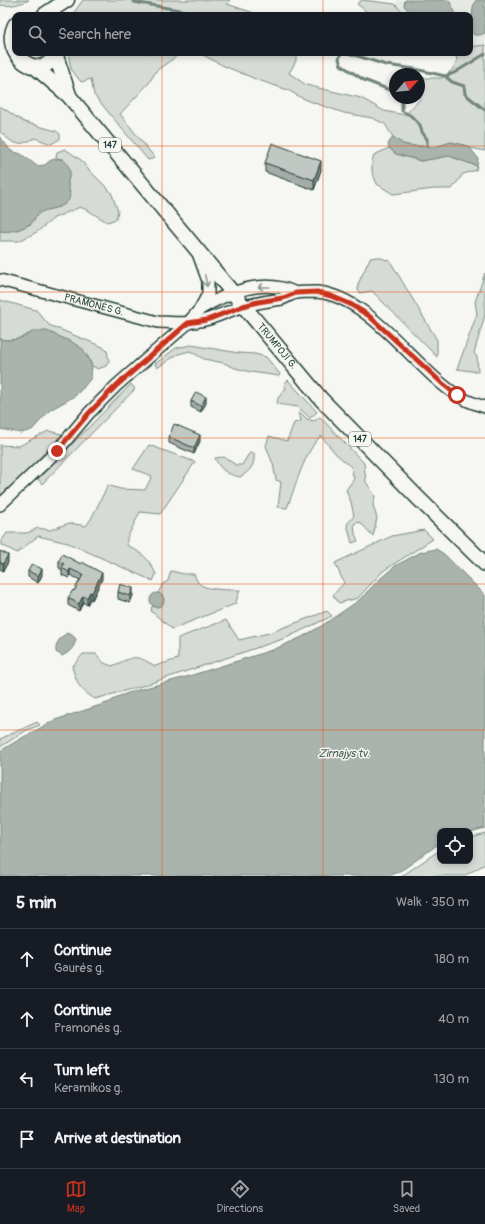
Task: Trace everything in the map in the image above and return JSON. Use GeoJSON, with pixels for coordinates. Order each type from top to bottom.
{"type":"FeatureCollection","features":[{"type":"Feature","properties":{"kind":"main road"},"geometry":{"type":"LineString","coordinates":[[49,12],[68,0]]}},
{"type":"Feature","properties":{"kind":"main road"},"geometry":{"type":"LineString","coordinates":[[64,12],[68,0]]}},
{"type":"Feature","properties":{"kind":"main road"},"geometry":{"type":"LineString","coordinates":[[4,39],[10,34],[9,26]]}},
{"type":"Feature","properties":{"kind":"main road","name":"TRUMPOJI G."},"geometry":{"type":"LineString","coordinates":[[4,39],[12,54]]}},
{"type":"Feature","properties":{"kind":"main road","name":"TRUMPOJI G."},"geometry":{"type":"LineString","coordinates":[[13,56],[19,62],[35,67],[69,96],[321,399],[485,564]]}},
{"type":"Feature","properties":{"kind":"main road"},"geometry":{"type":"LineString","coordinates":[[35,67],[46,64],[55,56]]}},
{"type":"Feature","properties":{"kind":"main road","name":"TRUMPOJI G."},"geometry":{"type":"LineString","coordinates":[[57,56],[69,96]]}},
{"type":"Feature","properties":{"kind":"street"},"geometry":{"type":"LineString","coordinates":[[0,505],[57,451],[89,413],[117,385],[188,323],[200,309],[208,294],[208,281],[198,251]]}},
{"type":"Feature","properties":{"kind":"street","name":"PRAMONĖS G."},"geometry":{"type":"LineString","coordinates":[[0,280],[158,322],[188,323],[207,320],[243,306],[283,298],[296,293]]}},
{"type":"Feature","properties":{"kind":"street"},"geometry":{"type":"LineString","coordinates":[[200,309],[218,298],[246,288],[261,286],[285,288],[296,293],[317,292],[331,296],[350,304],[368,315],[452,391],[471,402],[485,407]]}},
{"type":"Feature","properties":{"kind":"shaded area"},"geometry":{"type":"Polygon","coordinates":[[[0,0],[29,0],[19,4],[7,6],[0,5],[0,0]]]}},
{"type":"Feature","properties":{"kind":"shaded area"},"geometry":{"type":"Polygon","coordinates":[[[83,0],[230,0],[227,4],[251,12],[74,12],[83,0]]]}},
{"type":"Feature","properties":{"kind":"shaded area"},"geometry":{"type":"Polygon","coordinates":[[[362,0],[395,4],[402,12],[367,12],[357,4],[362,0]]]}},
{"type":"Feature","properties":{"kind":"shaded area"},"geometry":{"type":"Polygon","coordinates":[[[398,0],[485,0],[485,45],[473,47],[473,12],[402,12],[395,4],[398,0]]]}},
{"type":"Feature","properties":{"kind":"shaded area"},"geometry":{"type":"Polygon","coordinates":[[[485,45],[485,151],[451,142],[436,147],[411,146],[403,144],[393,137],[385,124],[372,118],[344,113],[312,102],[288,90],[224,66],[205,56],[296,56],[296,61],[289,73],[306,85],[361,98],[384,111],[405,115],[415,104],[425,104],[425,78],[442,78],[452,70],[457,62],[456,56],[473,56],[473,47],[485,45]]]}},
{"type":"Feature","properties":{"kind":"shaded area"},"geometry":{"type":"Polygon","coordinates":[[[69,56],[177,56],[156,71],[149,83],[120,114],[155,158],[148,160],[94,95],[91,79],[81,82],[71,69],[69,56]]]}},
{"type":"Feature","properties":{"kind":"shaded area"},"geometry":{"type":"Polygon","coordinates":[[[0,106],[24,122],[56,131],[60,134],[60,139],[51,144],[35,138],[24,143],[16,143],[9,140],[0,132],[0,106]]]}},
{"type":"Feature","properties":{"kind":"shaded area"},"geometry":{"type":"Polygon","coordinates":[[[389,148],[396,154],[421,161],[449,156],[477,166],[476,170],[463,174],[452,189],[434,189],[393,194],[377,184],[372,172],[374,155],[389,148]]]}},
{"type":"Feature","properties":{"kind":"shaded area"},"geometry":{"type":"Polygon","coordinates":[[[65,149],[81,160],[111,192],[118,211],[116,219],[107,222],[80,207],[54,218],[37,232],[19,241],[0,241],[0,231],[17,230],[31,224],[38,213],[70,193],[67,182],[70,175],[63,159],[56,158],[57,152],[65,149]]]}},
{"type":"Feature","properties":{"kind":"shaded area"},"geometry":{"type":"Polygon","coordinates":[[[378,257],[390,261],[437,340],[437,357],[372,291],[360,293],[358,290],[358,284],[370,258],[378,257]]]}},
{"type":"Feature","properties":{"kind":"shaded area"},"geometry":{"type":"Polygon","coordinates":[[[485,273],[485,315],[474,353],[477,357],[478,372],[457,369],[477,314],[475,302],[485,273]]]}},
{"type":"Feature","properties":{"kind":"shaded area"},"geometry":{"type":"Polygon","coordinates":[[[0,300],[36,310],[49,325],[103,347],[107,351],[109,361],[106,366],[98,369],[92,366],[88,356],[34,331],[18,339],[0,339],[0,300]]]}},
{"type":"Feature","properties":{"kind":"shaded area"},"geometry":{"type":"Polygon","coordinates":[[[191,345],[239,353],[255,354],[266,357],[280,374],[279,376],[235,368],[224,363],[204,359],[190,351],[178,354],[157,368],[155,364],[176,348],[191,345]]]}},
{"type":"Feature","properties":{"kind":"shaded area"},"geometry":{"type":"Polygon","coordinates":[[[288,380],[317,412],[310,418],[298,407],[277,404],[278,398],[286,388],[284,384],[288,380]]]}},
{"type":"Feature","properties":{"kind":"shaded area"},"geometry":{"type":"Polygon","coordinates":[[[131,384],[135,389],[42,484],[38,479],[131,384]]]}},
{"type":"Feature","properties":{"kind":"shaded area"},"geometry":{"type":"Polygon","coordinates":[[[299,411],[307,419],[314,421],[320,417],[364,463],[366,482],[375,496],[373,505],[377,518],[373,536],[360,522],[354,524],[355,534],[358,541],[352,543],[347,524],[354,516],[351,502],[346,490],[354,479],[351,467],[336,454],[321,436],[315,442],[305,460],[287,508],[278,507],[281,482],[276,480],[273,464],[266,446],[269,436],[287,441],[294,423],[301,421],[299,411]]]}},
{"type":"Feature","properties":{"kind":"shaded area"},"geometry":{"type":"Polygon","coordinates":[[[48,431],[62,434],[18,481],[0,496],[0,445],[19,446],[48,431]]]}},
{"type":"Feature","properties":{"kind":"shaded area"},"geometry":{"type":"Polygon","coordinates":[[[149,445],[195,462],[160,514],[140,512],[127,538],[127,545],[141,554],[150,563],[156,574],[153,581],[68,543],[38,536],[17,553],[2,545],[2,540],[7,533],[27,533],[38,528],[50,530],[69,523],[86,526],[108,485],[120,489],[145,490],[152,476],[133,469],[149,445]]]}},
{"type":"Feature","properties":{"kind":"shaded area"},"geometry":{"type":"Polygon","coordinates":[[[250,453],[254,453],[253,465],[247,473],[240,477],[231,475],[225,471],[215,458],[224,457],[236,465],[242,465],[250,453]]]}},
{"type":"Feature","properties":{"kind":"shaded area"},"geometry":{"type":"Polygon","coordinates":[[[424,530],[433,539],[383,571],[358,598],[339,603],[333,595],[344,583],[335,563],[392,536],[424,530]]]}},
{"type":"Feature","properties":{"kind":"shaded area"},"geometry":{"type":"Polygon","coordinates":[[[171,571],[184,574],[194,574],[198,582],[204,587],[240,590],[235,604],[172,629],[151,611],[152,606],[156,607],[163,597],[158,593],[163,584],[168,581],[171,571]]]}},
{"type":"Feature","properties":{"kind":"shaded area"},"geometry":{"type":"Polygon","coordinates":[[[327,611],[332,616],[286,638],[142,686],[95,699],[82,689],[72,667],[83,654],[96,654],[104,663],[112,666],[129,659],[138,658],[155,666],[178,659],[178,638],[226,620],[239,640],[269,633],[327,611]]]}},
{"type":"Feature","properties":{"kind":"shaded area"},"geometry":{"type":"Polygon","coordinates":[[[37,722],[40,725],[27,730],[0,747],[0,739],[37,722]]]}},
{"type":"Feature","properties":{"kind":"shaded area"},"geometry":{"type":"Polygon","coordinates":[[[485,833],[485,864],[464,876],[402,876],[437,852],[437,864],[473,864],[473,836],[485,833]]]}},
{"type":"Feature","properties":{"kind":"water"},"geometry":{"type":"Polygon","coordinates":[[[405,0],[449,0],[455,12],[410,12],[404,6],[405,0]]]}},
{"type":"Feature","properties":{"kind":"water"},"geometry":{"type":"Polygon","coordinates":[[[476,0],[485,0],[485,33],[480,35],[473,34],[473,7],[476,0]]]}},
{"type":"Feature","properties":{"kind":"water"},"geometry":{"type":"Polygon","coordinates":[[[0,137],[11,151],[21,154],[37,166],[45,165],[57,159],[65,161],[68,164],[70,174],[68,182],[70,196],[65,204],[40,213],[27,226],[7,231],[0,231],[0,137]]]}},
{"type":"Feature","properties":{"kind":"water"},"geometry":{"type":"Polygon","coordinates":[[[393,137],[403,144],[411,146],[435,147],[451,142],[464,145],[470,148],[478,158],[477,166],[449,156],[421,161],[396,154],[389,148],[388,144],[393,137]]]}},
{"type":"Feature","properties":{"kind":"water"},"geometry":{"type":"Polygon","coordinates":[[[34,331],[47,331],[72,342],[83,349],[92,366],[91,378],[75,396],[50,410],[32,430],[21,433],[0,429],[0,339],[18,339],[34,331]]]}},
{"type":"Feature","properties":{"kind":"water","name":"Zirnajys tv."},"geometry":{"type":"Polygon","coordinates":[[[436,549],[444,554],[485,595],[485,828],[473,831],[473,828],[437,828],[437,845],[405,868],[390,876],[0,876],[0,751],[55,720],[110,702],[117,697],[134,691],[186,677],[275,649],[302,637],[323,625],[358,601],[395,566],[421,552],[436,549]]]}},
{"type":"Feature","properties":{"kind":"water"},"geometry":{"type":"Polygon","coordinates":[[[154,593],[160,593],[164,597],[164,603],[160,607],[154,607],[150,603],[150,597],[154,593]]]}},
{"type":"Feature","properties":{"kind":"water"},"geometry":{"type":"Polygon","coordinates":[[[67,633],[76,639],[71,649],[62,656],[56,652],[56,646],[60,639],[67,633]]]}},
{"type":"Feature","properties":{"kind":"building"},"geometry":{"type":"Polygon","coordinates":[[[272,143],[321,161],[314,180],[265,163],[272,143]]]}},
{"type":"Feature","properties":{"kind":"building"},"geometry":{"type":"Polygon","coordinates":[[[196,392],[206,397],[201,406],[191,401],[196,392]]]}},
{"type":"Feature","properties":{"kind":"building"},"geometry":{"type":"Polygon","coordinates":[[[174,424],[200,435],[194,448],[169,437],[174,424]]]}},
{"type":"Feature","properties":{"kind":"building"},"geometry":{"type":"Polygon","coordinates":[[[0,551],[8,555],[3,564],[0,562],[0,551]]]}},
{"type":"Feature","properties":{"kind":"building"},"geometry":{"type":"Polygon","coordinates":[[[62,554],[81,564],[82,562],[102,573],[92,593],[90,592],[87,598],[83,596],[79,604],[68,598],[73,590],[74,591],[83,575],[70,569],[69,572],[62,568],[64,564],[59,561],[62,554]]]}},
{"type":"Feature","properties":{"kind":"building"},"geometry":{"type":"Polygon","coordinates":[[[32,564],[42,569],[38,576],[28,571],[32,564]]]}},
{"type":"Feature","properties":{"kind":"building"},"geometry":{"type":"Polygon","coordinates":[[[120,584],[133,588],[130,596],[118,592],[120,584]]]}},
{"type":"Feature","properties":{"kind":"waterway"},"geometry":{"type":"LineString","coordinates":[[134,2],[190,12]]}},
{"type":"Feature","properties":{"kind":"waterway"},"geometry":{"type":"LineString","coordinates":[[358,56],[386,65],[415,69],[445,76],[454,73],[485,54]]}},
{"type":"Feature","properties":{"kind":"waterway"},"geometry":{"type":"LineString","coordinates":[[340,56],[339,59],[341,65],[364,80],[389,90]]}},
{"type":"Feature","properties":{"kind":"waterway"},"geometry":{"type":"LineString","coordinates":[[445,76],[452,82],[464,86],[465,94],[485,110]]}},
{"type":"Feature","properties":{"kind":"waterway"},"geometry":{"type":"LineString","coordinates":[[402,104],[402,111],[410,115],[420,125],[422,132],[427,139],[427,146]]}},
{"type":"Feature","properties":{"kind":"route"},"geometry":{"type":"LineString","coordinates":[[57,451],[89,413],[117,385],[188,323],[207,320],[243,306],[283,298],[296,293],[317,292],[331,296],[350,304],[368,315],[457,395]]}}]}
